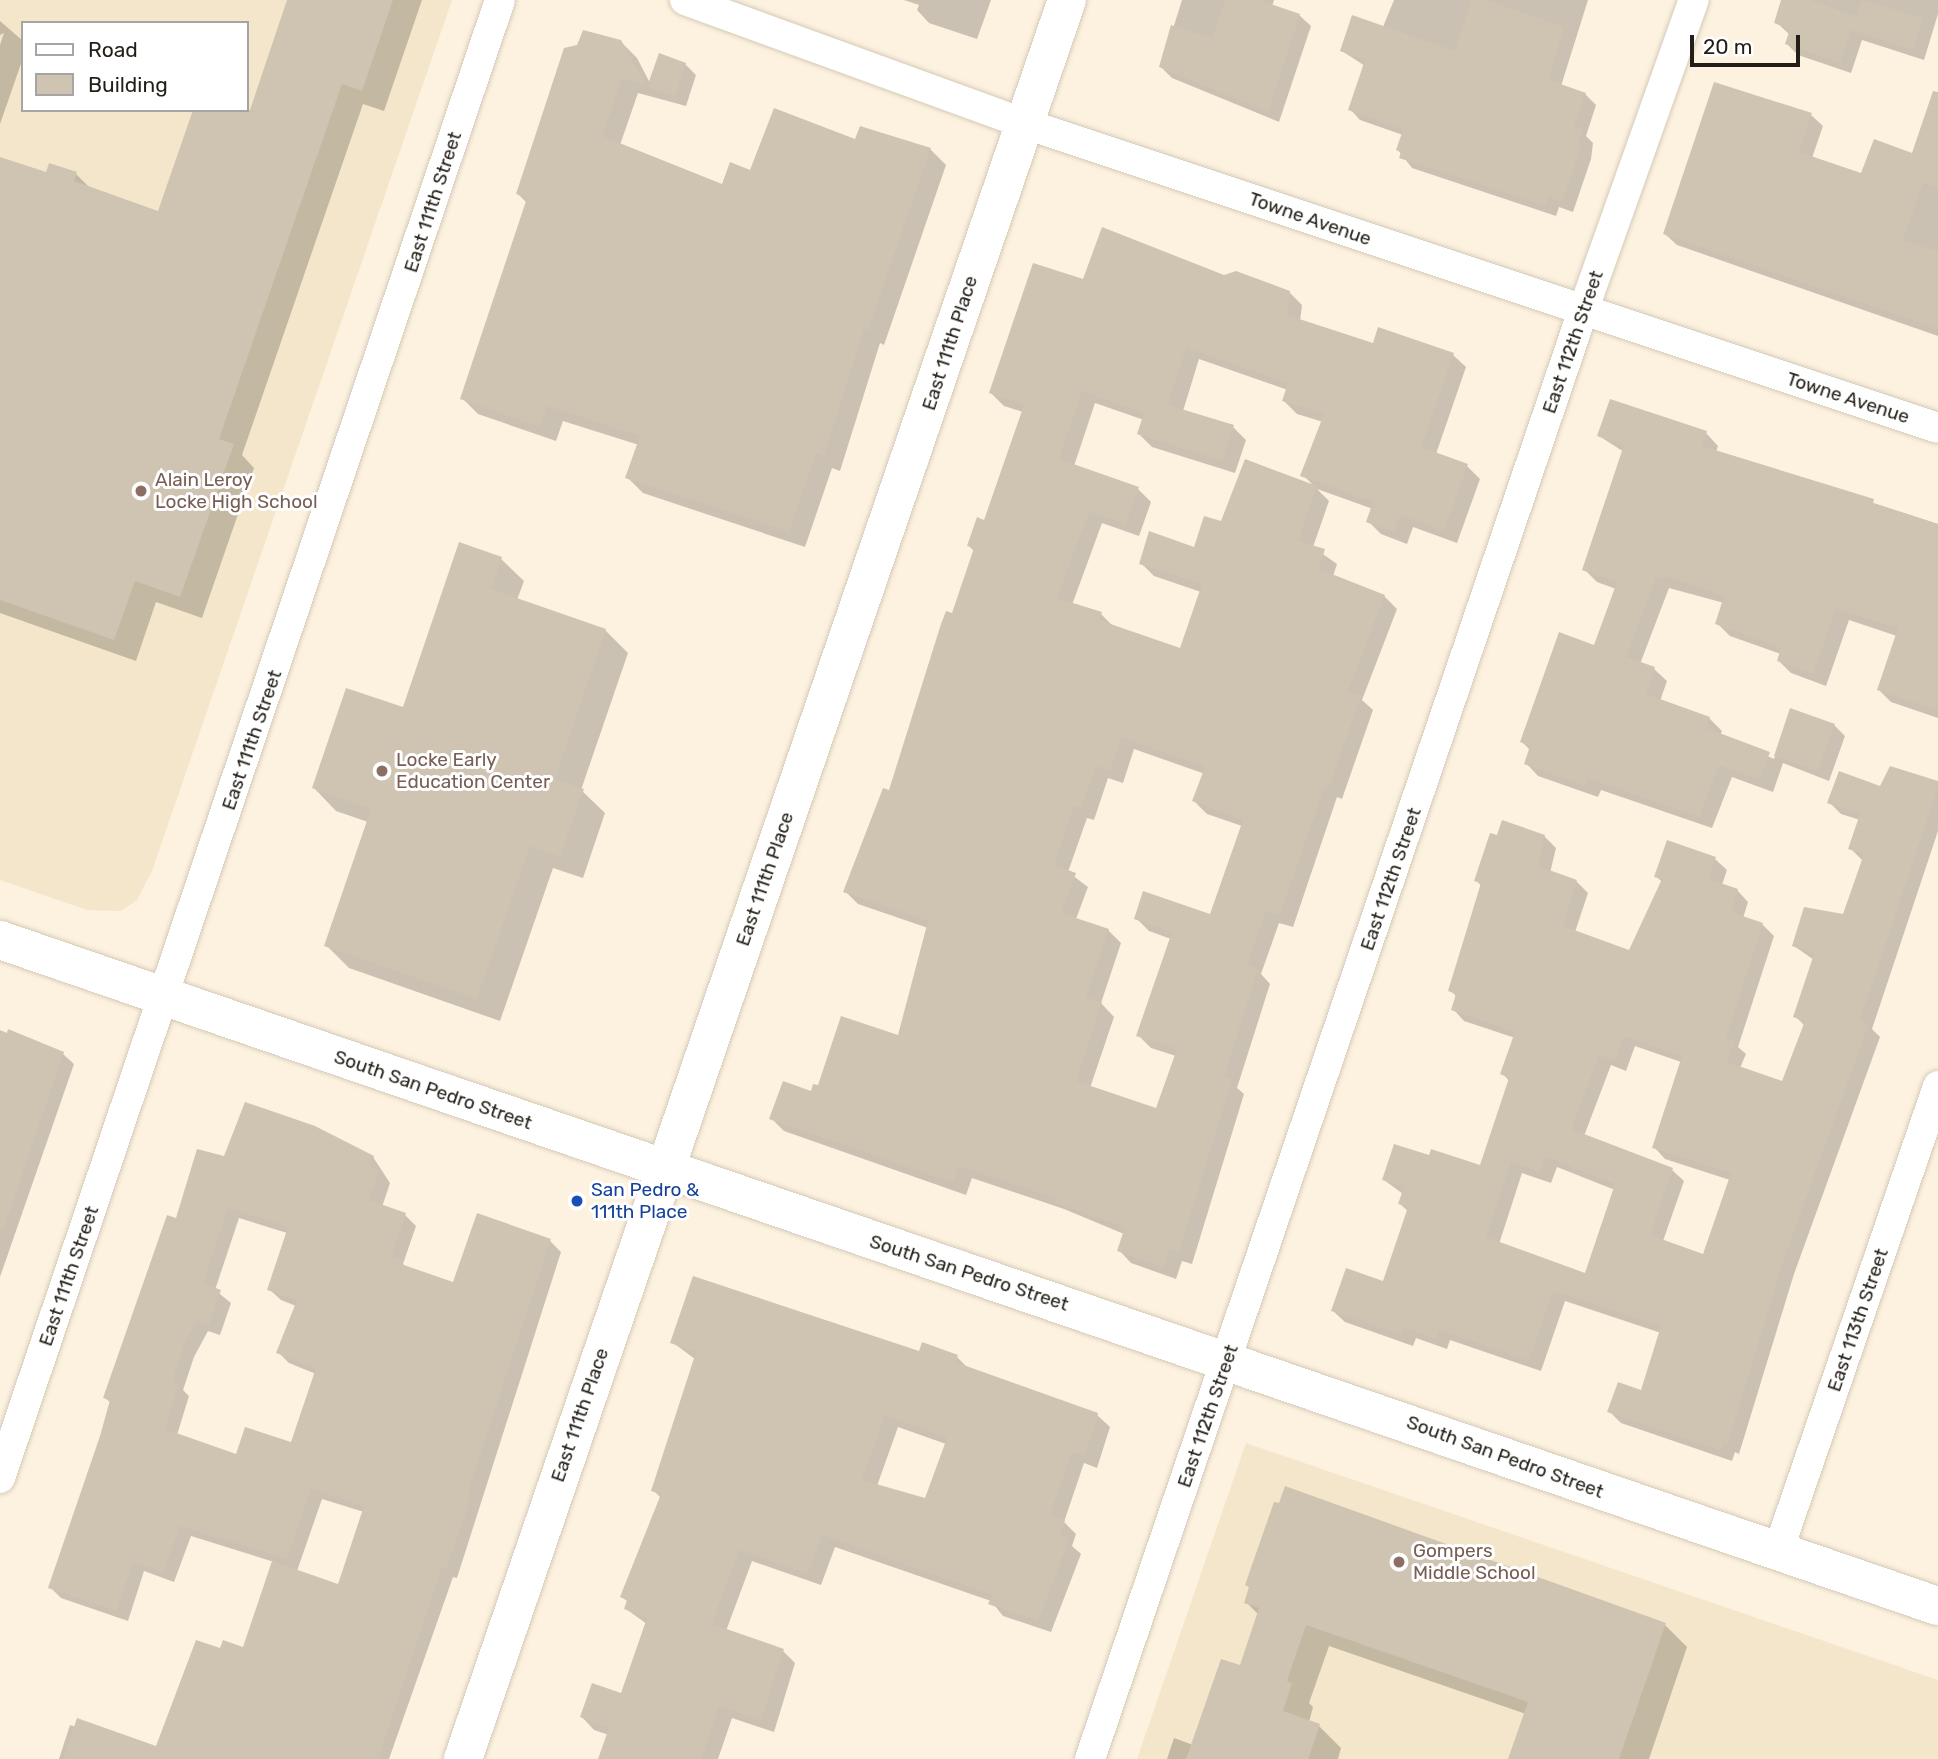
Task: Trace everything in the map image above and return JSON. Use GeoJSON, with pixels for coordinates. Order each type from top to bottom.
{"type":"FeatureCollection","features":[{"type":"Feature","properties":{"kind":"street","name":"East 111th Street"},"geometry":{"type":"LineString","coordinates":[[0,1478],[500,0]]}},
{"type":"Feature","properties":{"kind":"street","name":"Towne Avenue"},"geometry":{"type":"LineString","coordinates":[[685,0],[1023,123],[1938,428]]}},
{"type":"Feature","properties":{"kind":"street","name":"East 111th Place"},"geometry":{"type":"LineString","coordinates":[[463,1759],[1067,0]]}},
{"type":"Feature","properties":{"kind":"street","name":"East 112th Street"},"geometry":{"type":"LineString","coordinates":[[1090,1759],[1583,311],[1694,0]]}},
{"type":"Feature","properties":{"kind":"street","name":"South San Pedro Street"},"geometry":{"type":"LineString","coordinates":[[0,940],[163,999],[440,1091],[664,1171],[1228,1359],[1777,1554],[1938,1606]]}},
{"type":"Feature","properties":{"kind":"street","name":"East 113th Street"},"geometry":{"type":"LineString","coordinates":[[1777,1554],[1938,1086]]}},
{"type":"Feature","properties":{"kind":"shaded area","name":"Alain Leroy Locke High School"},"geometry":{"type":"Polygon","coordinates":[[[0,0],[452,0],[152,871],[137,900],[121,911],[87,910],[0,880],[0,0]]]}},
{"type":"Feature","properties":{"kind":"shaded area","name":"Gompers Middle School"},"geometry":{"type":"Polygon","coordinates":[[[1246,1443],[1938,1680],[1938,1759],[1137,1759],[1246,1443]]]}},
{"type":"Feature","properties":{"kind":"building"},"geometry":{"type":"Polygon","coordinates":[[[287,0],[393,0],[362,91],[342,84],[219,439],[234,444],[180,597],[135,581],[114,640],[0,600],[0,157],[46,172],[49,163],[77,172],[74,181],[158,211],[192,112],[250,110],[287,0]]]}},
{"type":"Feature","properties":{"kind":"building"},"geometry":{"type":"Polygon","coordinates":[[[1225,0],[1259,0],[1300,14],[1268,112],[1159,67],[1171,25],[1212,38],[1225,0]]]}},
{"type":"Feature","properties":{"kind":"building"},"geometry":{"type":"Polygon","coordinates":[[[1471,0],[1487,0],[1564,27],[1549,80],[1586,93],[1574,127],[1583,130],[1577,145],[1581,146],[1562,202],[1548,197],[1545,206],[1399,158],[1401,152],[1396,150],[1403,130],[1348,110],[1365,60],[1340,51],[1352,15],[1455,51],[1471,0]]]}},
{"type":"Feature","properties":{"kind":"building"},"geometry":{"type":"Polygon","coordinates":[[[1781,0],[1809,0],[1856,16],[1862,0],[1923,18],[1913,50],[1851,30],[1840,63],[1785,44],[1790,29],[1774,23],[1781,0]]]}},
{"type":"Feature","properties":{"kind":"building"},"geometry":{"type":"Polygon","coordinates":[[[583,30],[621,40],[646,86],[622,78],[602,136],[722,184],[730,162],[750,170],[774,108],[855,139],[860,126],[931,148],[868,330],[864,329],[824,456],[816,453],[789,532],[625,478],[640,436],[547,406],[540,427],[460,399],[527,198],[516,194],[564,48],[577,45],[583,30]]]}},
{"type":"Feature","properties":{"kind":"building"},"geometry":{"type":"Polygon","coordinates":[[[659,53],[686,63],[675,96],[647,87],[659,53]]]}},
{"type":"Feature","properties":{"kind":"building"},"geometry":{"type":"Polygon","coordinates":[[[1714,82],[1812,113],[1799,152],[1861,173],[1874,139],[1912,153],[1933,91],[1938,92],[1938,188],[1923,183],[1903,240],[1938,251],[1938,329],[1663,234],[1714,82]]]}},
{"type":"Feature","properties":{"kind":"building"},"geometry":{"type":"Polygon","coordinates":[[[1102,227],[1224,275],[1236,271],[1290,291],[1287,315],[1373,343],[1378,327],[1454,353],[1421,447],[1468,464],[1444,531],[1400,515],[1394,532],[1366,522],[1373,502],[1300,476],[1324,414],[1282,401],[1288,383],[1186,348],[1168,405],[1234,425],[1222,461],[1137,434],[1144,413],[1082,391],[1059,459],[1139,487],[1126,524],[1089,512],[1057,598],[1102,612],[1099,620],[1180,648],[1202,584],[1139,564],[1149,531],[1194,547],[1204,516],[1221,521],[1245,459],[1317,486],[1298,541],[1325,549],[1319,569],[1385,595],[1348,691],[1361,696],[1329,787],[1325,785],[1280,915],[1266,911],[1247,965],[1258,969],[1224,1077],[1232,1080],[1179,1252],[1170,1249],[1163,1267],[1117,1251],[1125,1227],[1055,1203],[1057,1199],[959,1166],[953,1183],[769,1119],[783,1081],[811,1091],[813,1084],[818,1085],[841,1016],[898,1035],[928,921],[843,892],[883,788],[889,790],[941,624],[946,611],[952,613],[974,548],[967,546],[977,517],[984,520],[1024,405],[989,393],[1033,263],[1083,279],[1102,227]],[[1121,737],[1110,771],[1096,766],[1081,808],[1074,806],[1054,865],[1076,873],[1061,913],[1109,929],[1086,997],[1102,1002],[1076,1081],[1156,1108],[1177,1049],[1136,1036],[1172,932],[1134,919],[1143,891],[1210,914],[1243,820],[1192,801],[1205,767],[1121,737]]]}},
{"type":"Feature","properties":{"kind":"building"},"geometry":{"type":"Polygon","coordinates":[[[1610,399],[1707,431],[1702,446],[1874,499],[1873,503],[1938,524],[1938,711],[1877,690],[1898,628],[1836,609],[1813,674],[1777,661],[1781,648],[1715,624],[1724,596],[1665,576],[1663,580],[1656,577],[1626,657],[1655,667],[1646,694],[1710,717],[1706,728],[1770,752],[1760,780],[1719,765],[1699,817],[1588,778],[1585,786],[1524,764],[1530,746],[1520,742],[1559,632],[1594,645],[1617,582],[1582,570],[1624,445],[1597,436],[1610,399]]]}},
{"type":"Feature","properties":{"kind":"building"},"geometry":{"type":"Polygon","coordinates":[[[459,542],[502,557],[491,589],[606,629],[555,779],[584,789],[560,857],[530,846],[477,999],[324,946],[371,809],[312,788],[346,688],[403,707],[459,542]]]}},
{"type":"Feature","properties":{"kind":"building"},"geometry":{"type":"Polygon","coordinates":[[[1790,708],[1835,724],[1818,771],[1774,756],[1790,708]]]}},
{"type":"Feature","properties":{"kind":"building"},"geometry":{"type":"Polygon","coordinates":[[[1890,766],[1938,781],[1860,1020],[1869,1024],[1783,1262],[1728,1443],[1724,1442],[1721,1451],[1607,1412],[1618,1382],[1641,1390],[1661,1326],[1553,1291],[1529,1361],[1439,1330],[1436,1339],[1404,1328],[1402,1335],[1331,1311],[1346,1268],[1383,1281],[1408,1207],[1398,1204],[1404,1187],[1382,1180],[1394,1144],[1429,1155],[1431,1149],[1480,1165],[1509,1078],[1500,1074],[1515,1032],[1451,1010],[1456,994],[1448,991],[1481,883],[1474,881],[1490,833],[1497,835],[1502,820],[1545,835],[1538,866],[1577,880],[1563,926],[1629,950],[1662,879],[1654,877],[1667,840],[1716,857],[1709,879],[1738,889],[1731,912],[1763,923],[1726,1038],[1735,1041],[1727,1062],[1782,1081],[1805,1021],[1793,1017],[1814,954],[1792,946],[1804,907],[1843,914],[1864,854],[1848,849],[1860,814],[1827,803],[1839,771],[1880,786],[1890,766]],[[1624,1036],[1615,1061],[1599,1055],[1571,1129],[1673,1168],[1650,1235],[1703,1254],[1731,1173],[1652,1148],[1682,1056],[1624,1036]],[[1546,1157],[1540,1172],[1511,1162],[1486,1237],[1585,1273],[1615,1184],[1546,1157]]]}},
{"type":"Feature","properties":{"kind":"building"},"geometry":{"type":"Polygon","coordinates":[[[8,1029],[64,1052],[4,1228],[0,1227],[0,1030],[7,1033],[8,1029]]]}},
{"type":"Feature","properties":{"kind":"building"},"geometry":{"type":"Polygon","coordinates":[[[245,1102],[315,1126],[374,1156],[370,1167],[380,1171],[369,1200],[406,1213],[391,1257],[402,1260],[401,1264],[453,1282],[477,1213],[551,1239],[469,1489],[468,1507],[446,1569],[442,1567],[378,1759],[63,1759],[77,1718],[156,1746],[196,1640],[220,1648],[223,1640],[243,1647],[272,1561],[338,1584],[364,1506],[311,1489],[287,1559],[180,1526],[163,1572],[133,1562],[117,1611],[48,1588],[100,1436],[110,1400],[103,1398],[167,1215],[176,1218],[197,1149],[224,1156],[245,1102]],[[228,1208],[203,1283],[221,1290],[209,1325],[197,1321],[184,1345],[172,1381],[179,1383],[165,1429],[236,1454],[245,1427],[291,1442],[316,1368],[276,1353],[297,1300],[267,1290],[288,1227],[228,1208]]]}},
{"type":"Feature","properties":{"kind":"building"},"geometry":{"type":"Polygon","coordinates":[[[693,1276],[919,1351],[922,1342],[958,1355],[955,1362],[1098,1413],[1084,1456],[1072,1452],[1050,1515],[1065,1520],[1060,1533],[1069,1540],[1038,1621],[988,1604],[992,1595],[822,1535],[808,1574],[739,1550],[712,1624],[784,1649],[761,1721],[719,1706],[701,1759],[598,1759],[609,1728],[580,1717],[592,1683],[621,1693],[647,1618],[624,1609],[627,1600],[620,1597],[661,1494],[651,1491],[696,1352],[670,1343],[693,1276]],[[885,1415],[862,1480],[925,1498],[947,1438],[885,1415]]]}},
{"type":"Feature","properties":{"kind":"building"},"geometry":{"type":"Polygon","coordinates":[[[1285,1486],[1666,1623],[1619,1759],[1508,1759],[1528,1702],[1306,1625],[1287,1681],[1292,1683],[1283,1711],[1320,1724],[1308,1759],[1186,1759],[1221,1659],[1240,1665],[1259,1608],[1244,1603],[1249,1587],[1245,1585],[1274,1502],[1279,1503],[1285,1486]]]}},
{"type":"Feature","properties":{"kind":"place","name":"Alain Leroy Locke High School"},"geometry":{"type":"Point","coordinates":[141,491]}},
{"type":"Feature","properties":{"kind":"place","name":"Locke Early Education Center"},"geometry":{"type":"Point","coordinates":[382,771]}},
{"type":"Feature","properties":{"kind":"place","name":"San Pedro & 111th Place"},"geometry":{"type":"Point","coordinates":[577,1201]}},
{"type":"Feature","properties":{"kind":"place","name":"Gompers Middle School"},"geometry":{"type":"Point","coordinates":[1399,1562]}}]}
